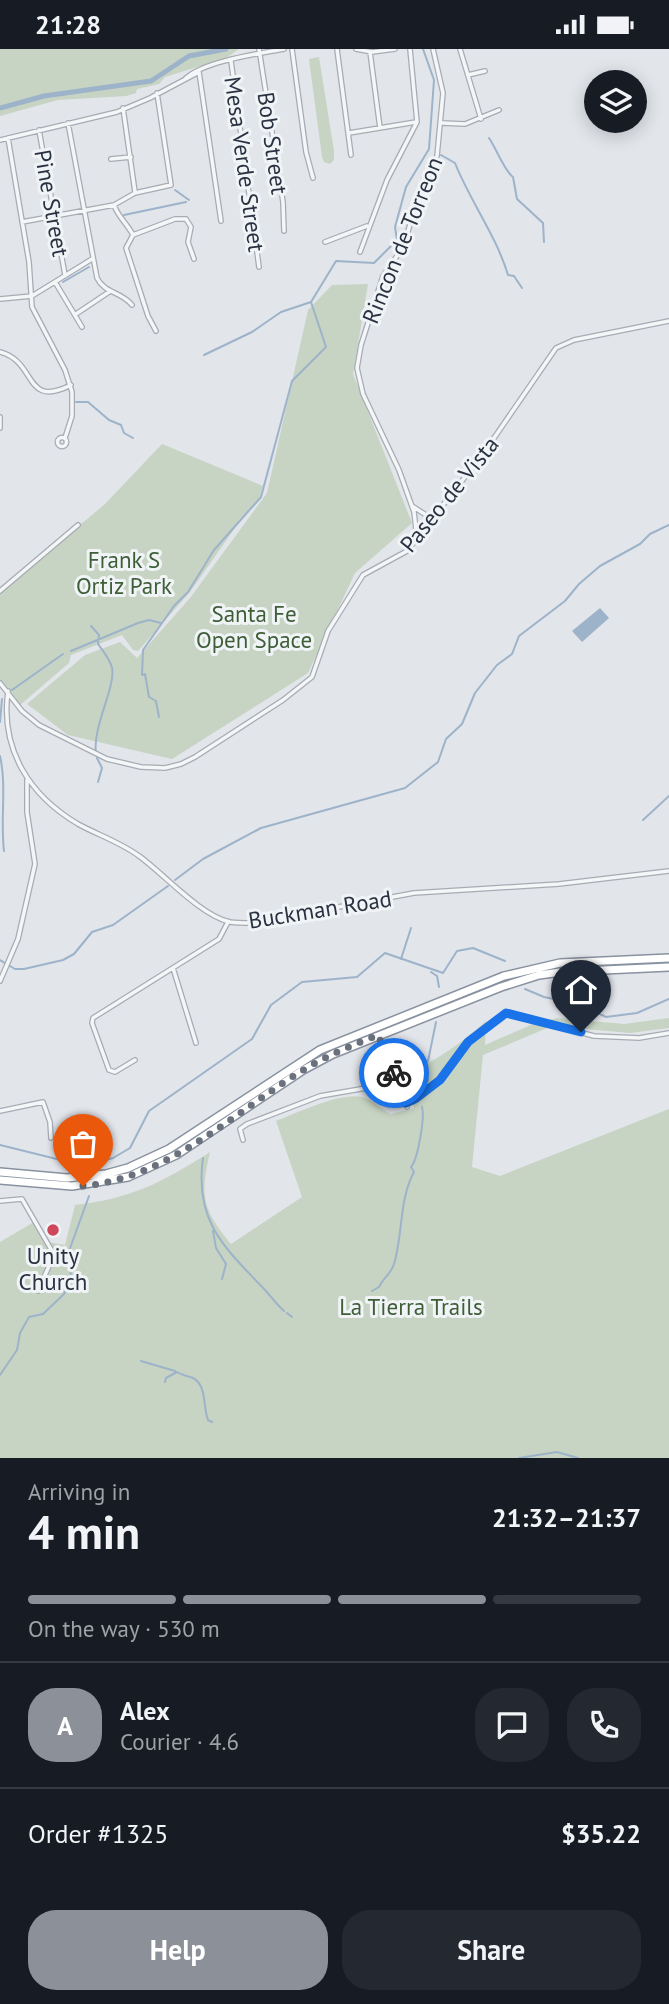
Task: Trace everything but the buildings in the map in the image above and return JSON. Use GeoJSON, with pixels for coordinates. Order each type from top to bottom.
{"type":"FeatureCollection","features":[{"type":"Feature","properties":{"kind":"highway"},"geometry":{"type":"LineString","coordinates":[[0,1172],[67,1178],[100,1175],[128,1168],[169,1149],[320,1050],[494,980],[526,969],[559,963],[669,958]]}},
{"type":"Feature","properties":{"kind":"highway"},"geometry":{"type":"LineString","coordinates":[[0,1180],[72,1187],[106,1183],[141,1173],[176,1155],[318,1061],[378,1035],[539,975],[669,967]]}},
{"type":"Feature","properties":{"kind":"street"},"geometry":{"type":"LineString","coordinates":[[0,140],[121,109],[199,72],[260,51],[284,49]]}},
{"type":"Feature","properties":{"kind":"street"},"geometry":{"type":"LineString","coordinates":[[292,49],[306,152],[313,178]]}},
{"type":"Feature","properties":{"kind":"street"},"geometry":{"type":"LineString","coordinates":[[338,49],[351,155]]}},
{"type":"Feature","properties":{"kind":"street"},"geometry":{"type":"LineString","coordinates":[[356,49],[370,52],[394,49]]}},
{"type":"Feature","properties":{"kind":"street"},"geometry":{"type":"LineString","coordinates":[[360,252],[367,226],[416,122],[410,49]]}},
{"type":"Feature","properties":{"kind":"street","name":"Rincon de Torreon"},"geometry":{"type":"LineString","coordinates":[[417,538],[410,504],[393,454],[363,394],[357,369],[360,345],[383,276],[404,246],[415,206],[437,156],[442,123],[442,84],[433,49]]}},
{"type":"Feature","properties":{"kind":"street"},"geometry":{"type":"LineString","coordinates":[[460,49],[481,119]]}},
{"type":"Feature","properties":{"kind":"street","name":"Bob Street"},"geometry":{"type":"LineString","coordinates":[[260,51],[284,231]]}},
{"type":"Feature","properties":{"kind":"street"},"geometry":{"type":"LineString","coordinates":[[370,52],[380,128]]}},
{"type":"Feature","properties":{"kind":"street","name":"Mesa Verde Street"},"geometry":{"type":"LineString","coordinates":[[231,61],[259,267]]}},
{"type":"Feature","properties":{"kind":"street"},"geometry":{"type":"LineString","coordinates":[[468,75],[485,71]]}},
{"type":"Feature","properties":{"kind":"street"},"geometry":{"type":"LineString","coordinates":[[199,72],[221,221]]}},
{"type":"Feature","properties":{"kind":"street"},"geometry":{"type":"LineString","coordinates":[[22,222],[114,205],[135,193],[171,185],[157,93]]}},
{"type":"Feature","properties":{"kind":"street"},"geometry":{"type":"LineString","coordinates":[[121,109],[135,193]]}},
{"type":"Feature","properties":{"kind":"street"},"geometry":{"type":"LineString","coordinates":[[442,123],[460,125],[499,110]]}},
{"type":"Feature","properties":{"kind":"street"},"geometry":{"type":"LineString","coordinates":[[349,133],[416,122]]}},
{"type":"Feature","properties":{"kind":"street"},"geometry":{"type":"LineString","coordinates":[[68,123],[92,259],[100,285],[109,292],[126,297],[132,305]]}},
{"type":"Feature","properties":{"kind":"street","name":"Pine Street"},"geometry":{"type":"LineString","coordinates":[[39,130],[65,275]]}},
{"type":"Feature","properties":{"kind":"street"},"geometry":{"type":"LineString","coordinates":[[8,138],[35,313],[71,386],[73,411],[65,438]]}},
{"type":"Feature","properties":{"kind":"street"},"geometry":{"type":"LineString","coordinates":[[111,159],[131,157]]}},
{"type":"Feature","properties":{"kind":"street"},"geometry":{"type":"LineString","coordinates":[[114,205],[118,216],[126,222],[134,235]]}},
{"type":"Feature","properties":{"kind":"street"},"geometry":{"type":"LineString","coordinates":[[156,331],[148,316],[126,248],[134,235],[174,219],[186,219],[191,227],[188,242],[194,259]]}},
{"type":"Feature","properties":{"kind":"street"},"geometry":{"type":"LineString","coordinates":[[325,242],[367,226]]}},
{"type":"Feature","properties":{"kind":"street"},"geometry":{"type":"LineString","coordinates":[[0,299],[32,296],[92,259]]}},
{"type":"Feature","properties":{"kind":"street"},"geometry":{"type":"LineString","coordinates":[[55,282],[82,327]]}},
{"type":"Feature","properties":{"kind":"street"},"geometry":{"type":"LineString","coordinates":[[75,315],[109,292]]}},
{"type":"Feature","properties":{"kind":"street","name":"Paseo de Vista"},"geometry":{"type":"LineString","coordinates":[[0,683],[22,711],[39,725],[97,755],[141,767],[165,768],[181,764],[253,720],[306,683],[316,671],[328,631],[363,575],[407,551],[483,454],[556,348],[574,341],[669,321]]}},
{"type":"Feature","properties":{"kind":"street"},"geometry":{"type":"LineString","coordinates":[[0,352],[18,360],[35,387],[43,393],[54,393],[71,386]]}},
{"type":"Feature","properties":{"kind":"street"},"geometry":{"type":"LineString","coordinates":[[0,417],[0,428]]}},
{"type":"Feature","properties":{"kind":"street"},"geometry":{"type":"LineString","coordinates":[[410,504],[426,515],[436,515]]}},
{"type":"Feature","properties":{"kind":"street"},"geometry":{"type":"LineString","coordinates":[[0,591],[78,525]]}},
{"type":"Feature","properties":{"kind":"street","name":"Buckman Road"},"geometry":{"type":"LineString","coordinates":[[8,691],[6,737],[27,780],[66,816],[124,845],[207,911],[228,922],[252,923],[414,893],[559,884],[669,871]]}},
{"type":"Feature","properties":{"kind":"street"},"geometry":{"type":"LineString","coordinates":[[0,981],[18,939],[35,863],[27,812],[27,780]]}},
{"type":"Feature","properties":{"kind":"street"},"geometry":{"type":"LineString","coordinates":[[135,1060],[115,1072],[108,1070],[92,1023],[93,1018],[219,939],[228,922]]}},
{"type":"Feature","properties":{"kind":"street"},"geometry":{"type":"LineString","coordinates":[[173,968],[196,1043]]}},
{"type":"Feature","properties":{"kind":"street"},"geometry":{"type":"LineString","coordinates":[[243,1140],[240,1129],[247,1125],[320,1096],[372,1087],[393,1104],[407,1105],[440,1080],[468,1042],[506,1013],[594,1036],[639,1038],[669,1033]]}},
{"type":"Feature","properties":{"kind":"street"},"geometry":{"type":"LineString","coordinates":[[378,1035],[407,1105]]}},
{"type":"Feature","properties":{"kind":"street"},"geometry":{"type":"LineString","coordinates":[[0,1111],[43,1103],[50,1122],[51,1138]]}},
{"type":"Feature","properties":{"kind":"street"},"geometry":{"type":"LineString","coordinates":[[0,1201],[22,1199],[52,1251],[38,1291]]}},
{"type":"Feature","properties":{"kind":"green space"},"geometry":{"type":"Polygon","coordinates":[[[0,49],[239,49],[226,58],[165,77],[159,84],[137,89],[136,93],[126,96],[58,100],[0,116],[0,49]]]}},
{"type":"Feature","properties":{"kind":"green space"},"geometry":{"type":"Polygon","coordinates":[[[319,57],[334,151],[334,160],[330,164],[324,162],[322,157],[309,59],[319,57]]]}},
{"type":"Feature","properties":{"kind":"green space","name":"Santa Fe Open Space"},"geometry":{"type":"Polygon","coordinates":[[[368,284],[353,374],[412,523],[355,573],[308,673],[172,759],[68,735],[27,704],[85,655],[120,642],[137,658],[190,598],[267,493],[308,310],[332,285],[368,284]]]}},
{"type":"Feature","properties":{"kind":"green space","name":"Frank S Ortiz Park"},"geometry":{"type":"Polygon","coordinates":[[[162,444],[263,486],[258,502],[242,518],[190,592],[138,651],[133,650],[122,635],[71,655],[69,663],[19,706],[0,683],[0,591],[104,505],[162,444]]]}},
{"type":"Feature","properties":{"kind":"green space","name":"La Tierra Trails"},"geometry":{"type":"Polygon","coordinates":[[[557,1018],[624,1024],[669,1018],[669,1028],[630,1033],[552,1026],[483,1055],[472,1167],[500,1176],[669,1109],[669,1458],[0,1458],[0,1242],[34,1222],[47,1242],[65,1245],[75,1205],[114,1198],[146,1187],[210,1152],[205,1180],[206,1201],[214,1221],[231,1244],[302,1197],[276,1121],[319,1104],[353,1096],[366,1098],[391,1114],[414,1108],[402,1075],[446,1052],[486,1021],[485,1045],[535,1023],[557,1018]]]}},
{"type":"Feature","properties":{"kind":"water"},"geometry":{"type":"Polygon","coordinates":[[[600,608],[609,618],[582,642],[572,631],[600,608]]]}},
{"type":"Feature","properties":{"kind":"waterway"},"geometry":{"type":"LineString","coordinates":[[0,108],[44,96],[151,81],[189,56],[226,49]]}},
{"type":"Feature","properties":{"kind":"waterway"},"geometry":{"type":"LineString","coordinates":[[159,717],[156,701],[149,697],[145,674],[142,675],[143,650],[174,606],[188,592],[214,550],[261,497],[292,381],[326,347],[311,302],[336,261],[374,263],[397,240],[395,227],[406,187],[429,149],[434,80],[423,49]]}},
{"type":"Feature","properties":{"kind":"waterway"},"geometry":{"type":"LineString","coordinates":[[489,138],[513,177],[517,199],[543,223],[544,242]]}},
{"type":"Feature","properties":{"kind":"waterway"},"geometry":{"type":"LineString","coordinates":[[441,155],[455,163],[497,246],[508,275],[514,276],[522,288]]}},
{"type":"Feature","properties":{"kind":"waterway"},"geometry":{"type":"LineString","coordinates":[[175,190],[189,200]]}},
{"type":"Feature","properties":{"kind":"waterway"},"geometry":{"type":"LineString","coordinates":[[124,215],[186,202]]}},
{"type":"Feature","properties":{"kind":"waterway"},"geometry":{"type":"LineString","coordinates":[[63,282],[89,267]]}},
{"type":"Feature","properties":{"kind":"waterway"},"geometry":{"type":"LineString","coordinates":[[204,355],[252,332],[281,312],[311,302]]}},
{"type":"Feature","properties":{"kind":"waterway"},"geometry":{"type":"LineString","coordinates":[[76,402],[88,402],[109,420],[121,425],[124,433],[133,438]]}},
{"type":"Feature","properties":{"kind":"waterway"},"geometry":{"type":"LineString","coordinates":[[175,880],[203,859],[261,828],[405,788],[438,762],[446,739],[462,724],[475,693],[497,665],[512,654],[519,636],[565,601],[579,584],[600,566],[669,525]]}},
{"type":"Feature","properties":{"kind":"waterway"},"geometry":{"type":"LineString","coordinates":[[71,651],[138,623],[149,620],[161,623]]}},
{"type":"Feature","properties":{"kind":"waterway"},"geometry":{"type":"LineString","coordinates":[[91,626],[99,635],[98,644],[112,668],[111,686],[97,732],[96,754]]}},
{"type":"Feature","properties":{"kind":"waterway"},"geometry":{"type":"LineString","coordinates":[[12,690],[63,654]]}},
{"type":"Feature","properties":{"kind":"waterway"},"geometry":{"type":"LineString","coordinates":[[0,722],[2,699]]}},
{"type":"Feature","properties":{"kind":"waterway"},"geometry":{"type":"LineString","coordinates":[[0,756],[4,851]]}},
{"type":"Feature","properties":{"kind":"waterway"},"geometry":{"type":"LineString","coordinates":[[97,758],[102,768],[98,782]]}},
{"type":"Feature","properties":{"kind":"waterway"},"geometry":{"type":"LineString","coordinates":[[643,820],[669,796]]}},
{"type":"Feature","properties":{"kind":"waterway"},"geometry":{"type":"LineString","coordinates":[[0,960],[15,969],[63,960],[74,954],[92,932],[113,925],[168,886]]}},
{"type":"Feature","properties":{"kind":"waterway"},"geometry":{"type":"LineString","coordinates":[[401,959],[411,928]]}},
{"type":"Feature","properties":{"kind":"waterway"},"geometry":{"type":"LineString","coordinates":[[0,1145],[85,1166],[113,1158],[130,1148],[149,1111],[252,1039],[271,1005],[302,982],[357,977],[385,953],[443,973],[457,951],[473,948],[505,961]]}},
{"type":"Feature","properties":{"kind":"waterway"},"geometry":{"type":"LineString","coordinates":[[431,972],[437,976],[439,987]]}},
{"type":"Feature","properties":{"kind":"waterway"},"geometry":{"type":"LineString","coordinates":[[525,989],[544,997],[579,1004],[606,1017],[637,1013],[669,999]]}},
{"type":"Feature","properties":{"kind":"waterway"},"geometry":{"type":"LineString","coordinates":[[428,1081],[424,1065],[428,1061],[436,1022]]}},
{"type":"Feature","properties":{"kind":"waterway"},"geometry":{"type":"LineString","coordinates":[[372,1291],[379,1287],[394,1264],[403,1205],[414,1172],[411,1167],[420,1138],[422,1107]]}},
{"type":"Feature","properties":{"kind":"waterway"},"geometry":{"type":"LineString","coordinates":[[203,1158],[201,1180],[208,1217],[226,1247],[284,1311]]}},
{"type":"Feature","properties":{"kind":"waterway"},"geometry":{"type":"LineString","coordinates":[[0,1375],[17,1350],[20,1333],[29,1317],[43,1314],[64,1294],[71,1280],[69,1251],[89,1196]]}},
{"type":"Feature","properties":{"kind":"waterway"},"geometry":{"type":"LineString","coordinates":[[213,1231],[216,1248],[226,1264],[222,1279]]}},
{"type":"Feature","properties":{"kind":"waterway"},"geometry":{"type":"LineString","coordinates":[[287,1313],[292,1317]]}},
{"type":"Feature","properties":{"kind":"waterway"},"geometry":{"type":"LineString","coordinates":[[141,1361],[175,1371]]}},
{"type":"Feature","properties":{"kind":"waterway"},"geometry":{"type":"LineString","coordinates":[[165,1382],[166,1378],[177,1372],[197,1381],[203,1391],[206,1415],[212,1422]]}},
{"type":"Feature","properties":{"kind":"waterway"},"geometry":{"type":"LineString","coordinates":[[519,1458],[557,1452],[578,1458]]}},
{"type":"Feature","properties":{"kind":"way so far"},"geometry":{"type":"LineString","coordinates":[[83,1186],[117,1180],[161,1164],[303,1070],[378,1035],[394,1073]]}},
{"type":"Feature","properties":{"kind":"place","name":"Unity Church"},"geometry":{"type":"Point","coordinates":[53,1230]}},
{"type":"Feature","properties":{"kind":"route"},"geometry":{"type":"LineString","coordinates":[[394,1073],[406,1103],[415,1099],[440,1080],[459,1053],[480,1031],[506,1013],[581,1032]]}}]}
